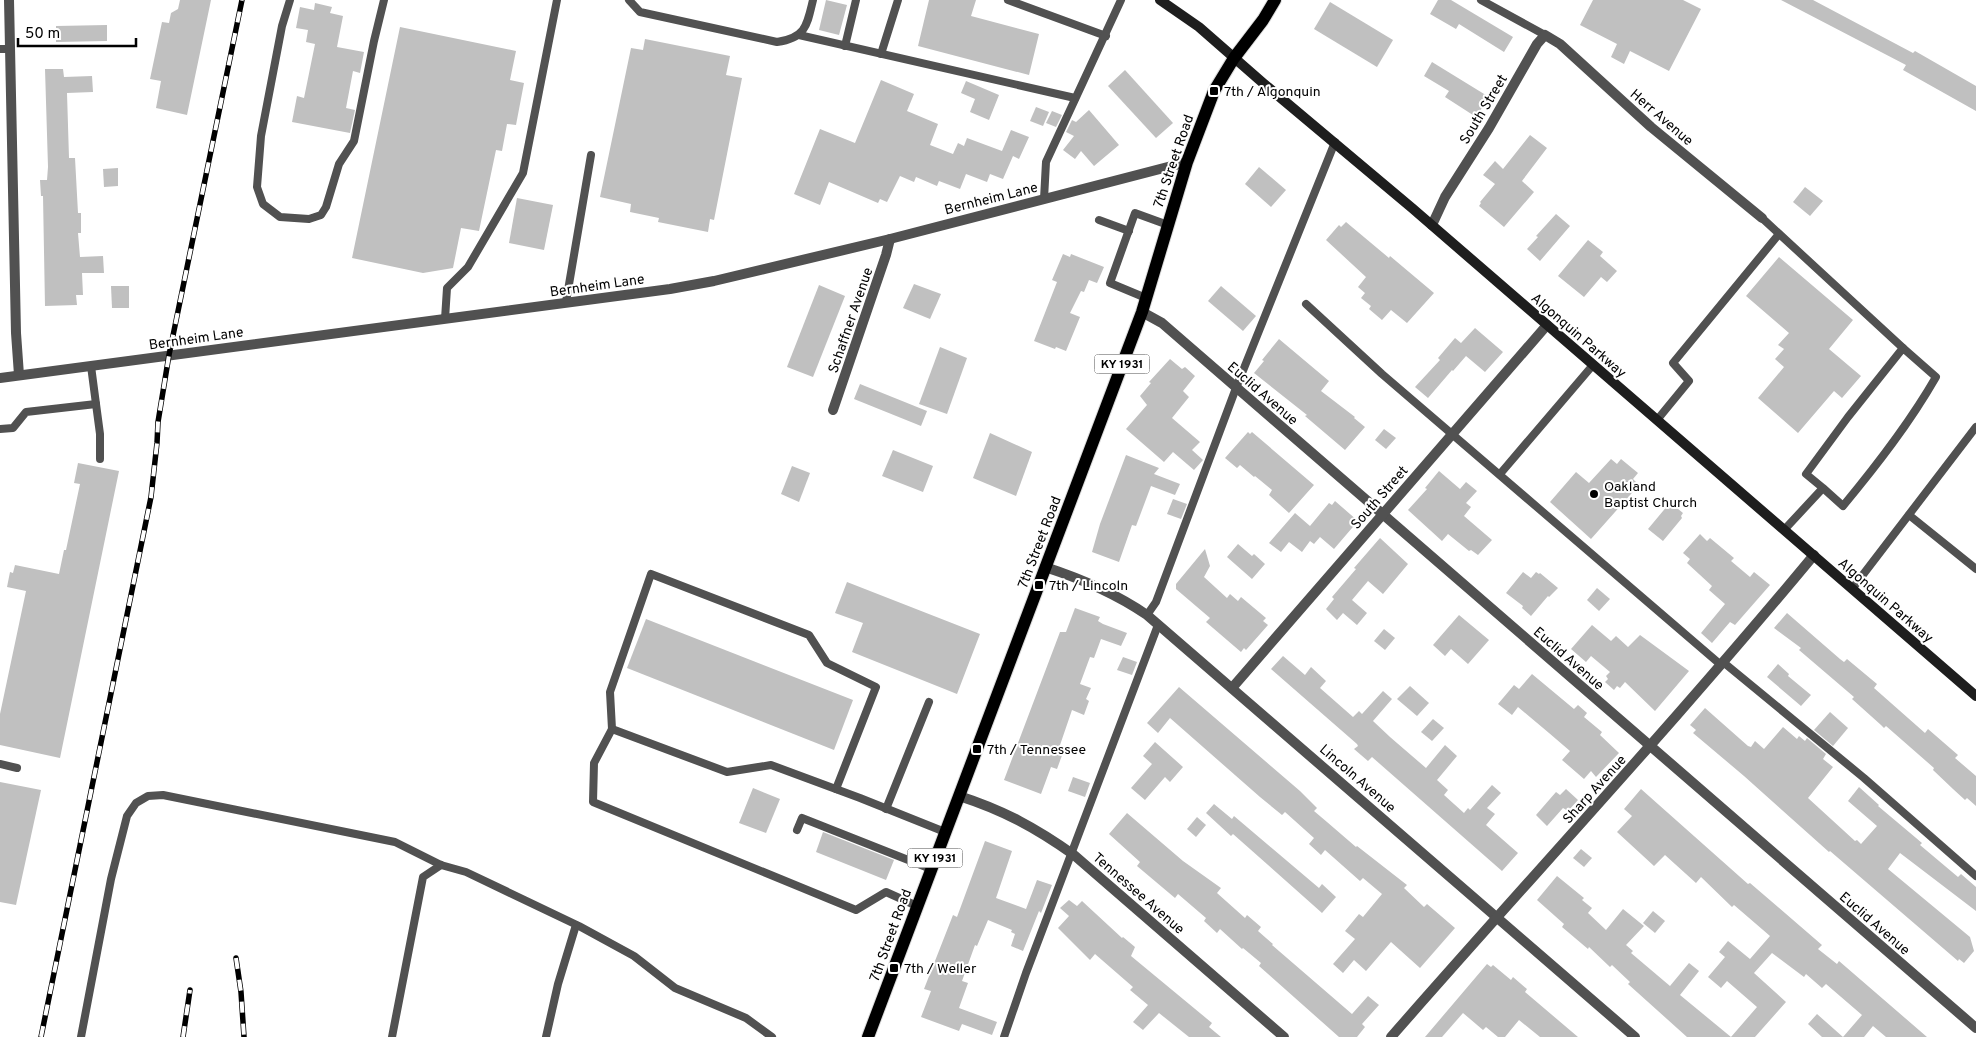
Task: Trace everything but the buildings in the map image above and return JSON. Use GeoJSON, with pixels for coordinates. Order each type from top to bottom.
{"type":"FeatureCollection","features":[{"type":"Feature","properties":{"kind":"main road","name":"Algonquin Parkway"},"geometry":{"type":"LineString","coordinates":[[1160,0],[1199,27],[1335,142],[1976,696]]}},
{"type":"Feature","properties":{"kind":"main road","name":"7th Street Road"},"geometry":{"type":"LineString","coordinates":[[868,1037],[1142,312],[1187,162],[1214,91],[1234,58],[1263,20],[1275,0]]}},
{"type":"Feature","properties":{"kind":"street"},"geometry":{"type":"LineString","coordinates":[[8,0],[5,49],[19,375]]}},
{"type":"Feature","properties":{"kind":"street","name":"Herr Avenue"},"geometry":{"type":"LineString","coordinates":[[1545,35],[1560,44],[1651,127],[1762,218]]}},
{"type":"Feature","properties":{"kind":"street","name":"South Street"},"geometry":{"type":"LineString","coordinates":[[1432,226],[1446,197],[1489,128],[1537,44],[1545,35]]}},
{"type":"Feature","properties":{"kind":"street","name":"Bernheim Lane"},"geometry":{"type":"LineString","coordinates":[[0,378],[670,289],[714,281],[890,239],[1187,162]]}},
{"type":"Feature","properties":{"kind":"street","name":"Schaffner Avenue"},"geometry":{"type":"LineString","coordinates":[[832,410],[890,239]]}},
{"type":"Feature","properties":{"kind":"street","name":"Euclid Avenue"},"geometry":{"type":"LineString","coordinates":[[1142,312],[1162,323],[1976,1028]]}},
{"type":"Feature","properties":{"kind":"street","name":"South Street"},"geometry":{"type":"LineString","coordinates":[[1232,688],[1547,325]]}},
{"type":"Feature","properties":{"kind":"street","name":"Sharp Avenue"},"geometry":{"type":"LineString","coordinates":[[1391,1037],[1650,746],[1814,555]]}},
{"type":"Feature","properties":{"kind":"street","name":"Lincoln Avenue"},"geometry":{"type":"LineString","coordinates":[[1046,566],[1101,587],[1127,601],[1147,615],[1635,1037]]}},
{"type":"Feature","properties":{"kind":"street","name":"Tennessee Avenue"},"geometry":{"type":"LineString","coordinates":[[959,796],[991,806],[1023,821],[1047,836],[1071,854],[1284,1037]]}},
{"type":"Feature","properties":{"kind":"lane"},"geometry":{"type":"LineString","coordinates":[[290,0],[282,26],[263,127],[257,187],[263,204],[280,217],[308,219],[321,215],[326,207],[339,164],[354,141],[384,0]]}},
{"type":"Feature","properties":{"kind":"lane"},"geometry":{"type":"LineString","coordinates":[[445,319],[447,288],[468,267],[523,173],[557,0]]}},
{"type":"Feature","properties":{"kind":"lane"},"geometry":{"type":"LineString","coordinates":[[629,0],[640,12],[777,42],[789,40],[799,35],[806,26],[813,0]]}},
{"type":"Feature","properties":{"kind":"lane"},"geometry":{"type":"LineString","coordinates":[[845,46],[856,0]]}},
{"type":"Feature","properties":{"kind":"lane"},"geometry":{"type":"LineString","coordinates":[[881,54],[898,0]]}},
{"type":"Feature","properties":{"kind":"lane"},"geometry":{"type":"LineString","coordinates":[[1008,0],[1106,36]]}},
{"type":"Feature","properties":{"kind":"lane"},"geometry":{"type":"LineString","coordinates":[[1044,199],[1046,162],[1106,36],[1121,0]]}},
{"type":"Feature","properties":{"kind":"lane"},"geometry":{"type":"LineString","coordinates":[[1481,0],[1545,35]]}},
{"type":"Feature","properties":{"kind":"lane"},"geometry":{"type":"LineString","coordinates":[[799,35],[1075,98]]}},
{"type":"Feature","properties":{"kind":"lane"},"geometry":{"type":"LineString","coordinates":[[1147,615],[1156,602],[1236,388],[1335,142]]}},
{"type":"Feature","properties":{"kind":"lane"},"geometry":{"type":"LineString","coordinates":[[566,302],[591,156]]}},
{"type":"Feature","properties":{"kind":"lane"},"geometry":{"type":"LineString","coordinates":[[1146,298],[1110,283],[1135,213],[1168,225]]}},
{"type":"Feature","properties":{"kind":"lane"},"geometry":{"type":"LineString","coordinates":[[1762,218],[1936,377],[1922,402],[1884,456],[1843,506],[1806,474],[1903,348]]}},
{"type":"Feature","properties":{"kind":"lane"},"geometry":{"type":"LineString","coordinates":[[1099,220],[1129,231]]}},
{"type":"Feature","properties":{"kind":"lane"},"geometry":{"type":"LineString","coordinates":[[1657,420],[1689,381],[1673,362],[1779,234]]}},
{"type":"Feature","properties":{"kind":"lane"},"geometry":{"type":"LineString","coordinates":[[1306,304],[1382,374],[1452,434],[1722,663],[1864,778],[1976,876]]}},
{"type":"Feature","properties":{"kind":"lane"},"geometry":{"type":"LineString","coordinates":[[1500,474],[1593,365]]}},
{"type":"Feature","properties":{"kind":"lane"},"geometry":{"type":"LineString","coordinates":[[91,366],[100,434],[100,459]]}},
{"type":"Feature","properties":{"kind":"lane"},"geometry":{"type":"LineString","coordinates":[[0,429],[13,428],[26,412],[96,404]]}},
{"type":"Feature","properties":{"kind":"lane"},"geometry":{"type":"LineString","coordinates":[[1852,589],[1976,428]]}},
{"type":"Feature","properties":{"kind":"lane"},"geometry":{"type":"LineString","coordinates":[[1784,530],[1823,488]]}},
{"type":"Feature","properties":{"kind":"lane"},"geometry":{"type":"LineString","coordinates":[[1909,515],[1976,569]]}},
{"type":"Feature","properties":{"kind":"lane"},"geometry":{"type":"LineString","coordinates":[[836,789],[876,687],[827,663],[809,635],[651,574],[610,692],[612,729],[594,763],[593,802],[856,910],[886,892],[917,906]]}},
{"type":"Feature","properties":{"kind":"lane"},"geometry":{"type":"LineString","coordinates":[[1004,1037],[1026,972],[1158,625]]}},
{"type":"Feature","properties":{"kind":"lane"},"geometry":{"type":"LineString","coordinates":[[886,808],[928,702]]}},
{"type":"Feature","properties":{"kind":"lane"},"geometry":{"type":"LineString","coordinates":[[612,729],[727,772],[771,766],[836,789],[945,832]]}},
{"type":"Feature","properties":{"kind":"lane"},"geometry":{"type":"LineString","coordinates":[[0,764],[17,768]]}},
{"type":"Feature","properties":{"kind":"lane"},"geometry":{"type":"LineString","coordinates":[[81,1037],[111,879],[127,816],[136,803],[148,796],[163,795],[395,842],[441,865],[466,872],[576,925],[634,956],[676,988],[746,1018],[772,1037]]}},
{"type":"Feature","properties":{"kind":"lane"},"geometry":{"type":"LineString","coordinates":[[797,830],[802,818],[931,869]]}},
{"type":"Feature","properties":{"kind":"lane"},"geometry":{"type":"LineString","coordinates":[[392,1037],[423,877],[441,865]]}},
{"type":"Feature","properties":{"kind":"lane"},"geometry":{"type":"LineString","coordinates":[[546,1037],[558,984],[576,925]]}},
{"type":"Feature","properties":{"kind":"railway"},"geometry":{"type":"LineString","coordinates":[[41,1037],[151,497],[158,422],[169,355],[242,0]]}},
{"type":"Feature","properties":{"kind":"railway"},"geometry":{"type":"LineString","coordinates":[[236,958],[241,992],[244,1037]]}},
{"type":"Feature","properties":{"kind":"railway"},"geometry":{"type":"LineString","coordinates":[[183,1037],[190,990]]}},
{"type":"Feature","properties":{"kind":"place","name":"7th / Algonquin"},"geometry":{"type":"Point","coordinates":[1214,91]}},
{"type":"Feature","properties":{"kind":"place","name":"Oakland Baptist Church"},"geometry":{"type":"Point","coordinates":[1594,494]}},
{"type":"Feature","properties":{"kind":"place","name":"7th / Lincoln"},"geometry":{"type":"Point","coordinates":[1039,585]}},
{"type":"Feature","properties":{"kind":"place","name":"7th / Tennessee"},"geometry":{"type":"Point","coordinates":[977,749]}},
{"type":"Feature","properties":{"kind":"place","name":"7th / Weller"},"geometry":{"type":"Point","coordinates":[894,968]}}]}
